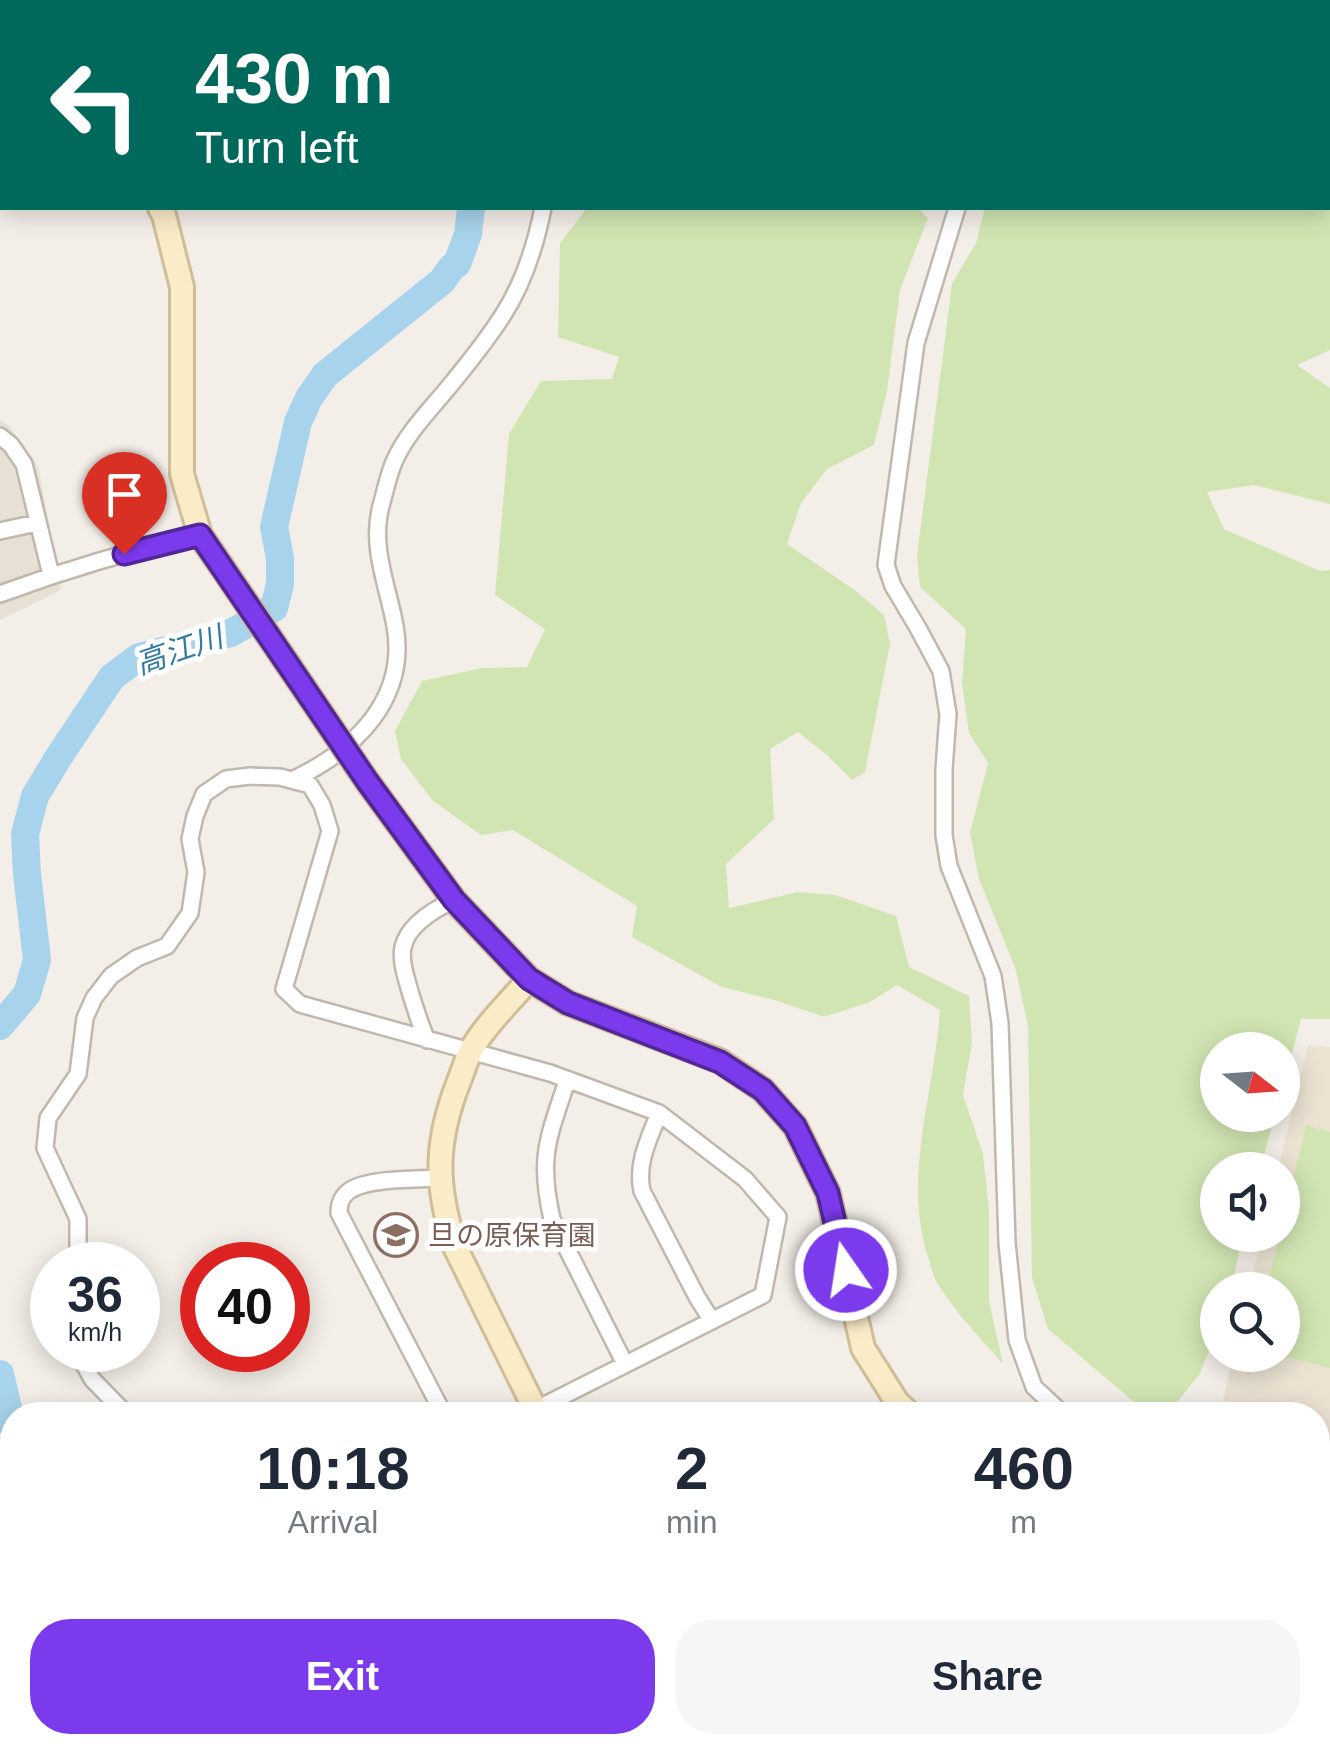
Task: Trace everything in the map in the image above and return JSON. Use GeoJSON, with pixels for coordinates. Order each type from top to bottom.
{"type":"FeatureCollection","features":[{"type":"Feature","properties":{"kind":"street"},"geometry":{"type":"LineString","coordinates":[[161,210],[182,288],[182,474],[200,535],[367,781],[454,900],[529,979],[568,1003],[720,1062],[763,1090],[795,1126],[828,1193],[863,1348],[897,1402]]}},
{"type":"Feature","properties":{"kind":"street"},"geometry":{"type":"LineString","coordinates":[[294,779],[357,738],[380,711],[396,668],[396,628],[376,539],[395,461],[418,424],[505,313],[524,273],[542,210]]}},
{"type":"Feature","properties":{"kind":"street"},"geometry":{"type":"LineString","coordinates":[[957,210],[916,343],[886,565],[893,586],[941,672],[948,714],[944,835],[949,866],[993,976],[1000,1022],[1007,1243],[1017,1340],[1034,1387],[1050,1402]]}},
{"type":"Feature","properties":{"kind":"street"},"geometry":{"type":"LineString","coordinates":[[0,436],[24,464],[51,575]]}},
{"type":"Feature","properties":{"kind":"street"},"geometry":{"type":"LineString","coordinates":[[0,531],[37,523]]}},
{"type":"Feature","properties":{"kind":"street"},"geometry":{"type":"LineString","coordinates":[[0,594],[51,575],[200,535]]}},
{"type":"Feature","properties":{"kind":"street"},"geometry":{"type":"LineString","coordinates":[[78,1242],[78,1219],[45,1148],[48,1118],[78,1074],[85,1018],[94,998],[111,976],[137,958],[167,946],[190,912],[196,872],[190,839],[204,794],[226,780],[250,776],[294,779],[310,785],[322,805],[330,831],[284,989],[300,1004],[550,1073],[659,1113],[746,1179],[778,1217],[763,1295],[553,1402]]}},
{"type":"Feature","properties":{"kind":"street"},"geometry":{"type":"LineString","coordinates":[[427,1040],[406,974],[403,948],[410,931],[436,908],[454,900]]}},
{"type":"Feature","properties":{"kind":"street"},"geometry":{"type":"LineString","coordinates":[[527,1402],[454,1248],[440,1178],[440,1141],[470,1052],[529,979]]}},
{"type":"Feature","properties":{"kind":"street"},"geometry":{"type":"LineString","coordinates":[[567,1081],[546,1146],[546,1195],[552,1219],[625,1364]]}},
{"type":"Feature","properties":{"kind":"street"},"geometry":{"type":"LineString","coordinates":[[659,1113],[642,1160],[642,1192],[712,1321]]}},
{"type":"Feature","properties":{"kind":"street"},"geometry":{"type":"LineString","coordinates":[[437,1402],[339,1213],[347,1192],[358,1187],[390,1180],[440,1178]]}},
{"type":"Feature","properties":{"kind":"street"},"geometry":{"type":"LineString","coordinates":[[88,1372],[114,1402]]}},
{"type":"Feature","properties":{"kind":"shaded area"},"geometry":{"type":"Polygon","coordinates":[[[0,420],[9,426],[38,466],[61,590],[0,620],[0,420]]]}},
{"type":"Feature","properties":{"kind":"shaded area"},"geometry":{"type":"Polygon","coordinates":[[[1308,1045],[1330,1047],[1330,1402],[1223,1402],[1229,1372],[1300,1372],[1300,1272],[1253,1272],[1258,1252],[1300,1252],[1300,1152],[1282,1152],[1287,1132],[1300,1132],[1300,1078],[1308,1045]]]}},
{"type":"Feature","properties":{"kind":"green space"},"geometry":{"type":"Polygon","coordinates":[[[585,210],[920,210],[928,218],[900,290],[887,391],[874,445],[827,469],[801,503],[787,544],[884,615],[890,644],[865,772],[852,780],[798,732],[770,749],[774,819],[726,864],[729,908],[798,892],[835,895],[896,916],[909,967],[969,996],[972,1043],[963,1095],[983,1154],[989,1210],[989,1301],[1003,1364],[937,1283],[921,1227],[919,1165],[940,1010],[897,985],[870,1002],[824,1017],[722,987],[632,937],[637,906],[513,830],[481,835],[433,801],[401,759],[395,731],[422,681],[482,668],[527,667],[545,629],[495,595],[509,434],[541,381],[612,379],[619,357],[558,337],[560,243],[585,210]]]}},
{"type":"Feature","properties":{"kind":"green space"},"geometry":{"type":"Polygon","coordinates":[[[984,210],[1330,210],[1330,350],[1297,365],[1330,388],[1330,504],[1254,485],[1207,492],[1224,529],[1320,571],[1330,570],[1330,1019],[1301,1019],[1298,1032],[1200,1032],[1200,1132],[1270,1132],[1265,1152],[1200,1152],[1200,1252],[1239,1252],[1235,1272],[1200,1272],[1200,1372],[1177,1402],[1133,1401],[1048,1329],[1032,1278],[1028,1026],[1016,970],[979,879],[970,833],[988,763],[969,733],[962,683],[966,629],[920,587],[917,556],[952,284],[976,243],[984,210]]]}},
{"type":"Feature","properties":{"kind":"green space"},"geometry":{"type":"Polygon","coordinates":[[[1306,1125],[1330,1132],[1330,1368],[1300,1360],[1300,1272],[1271,1272],[1276,1252],[1300,1252],[1300,1152],[1306,1125]]]}},
{"type":"Feature","properties":{"kind":"waterway","name":"高江川"},"geometry":{"type":"LineString","coordinates":[[0,1026],[27,994],[37,960],[25,834],[35,796],[112,677],[139,657],[231,633],[274,608],[280,584],[274,527],[298,422],[309,398],[325,375],[442,281],[457,264],[468,234],[471,210]]}},
{"type":"Feature","properties":{"kind":"waterway","name":"高江川"},"geometry":{"type":"LineString","coordinates":[[0,1374],[7,1402]]}},
{"type":"Feature","properties":{"kind":"place","name":"旦の原保育園"},"geometry":{"type":"Point","coordinates":[396,1235]}},
{"type":"Feature","properties":{"kind":"route"},"geometry":{"type":"LineString","coordinates":[[124,554],[200,535],[367,781],[454,900],[529,979],[568,1003],[720,1062],[763,1090],[795,1126],[828,1193],[846,1270]]}}]}
